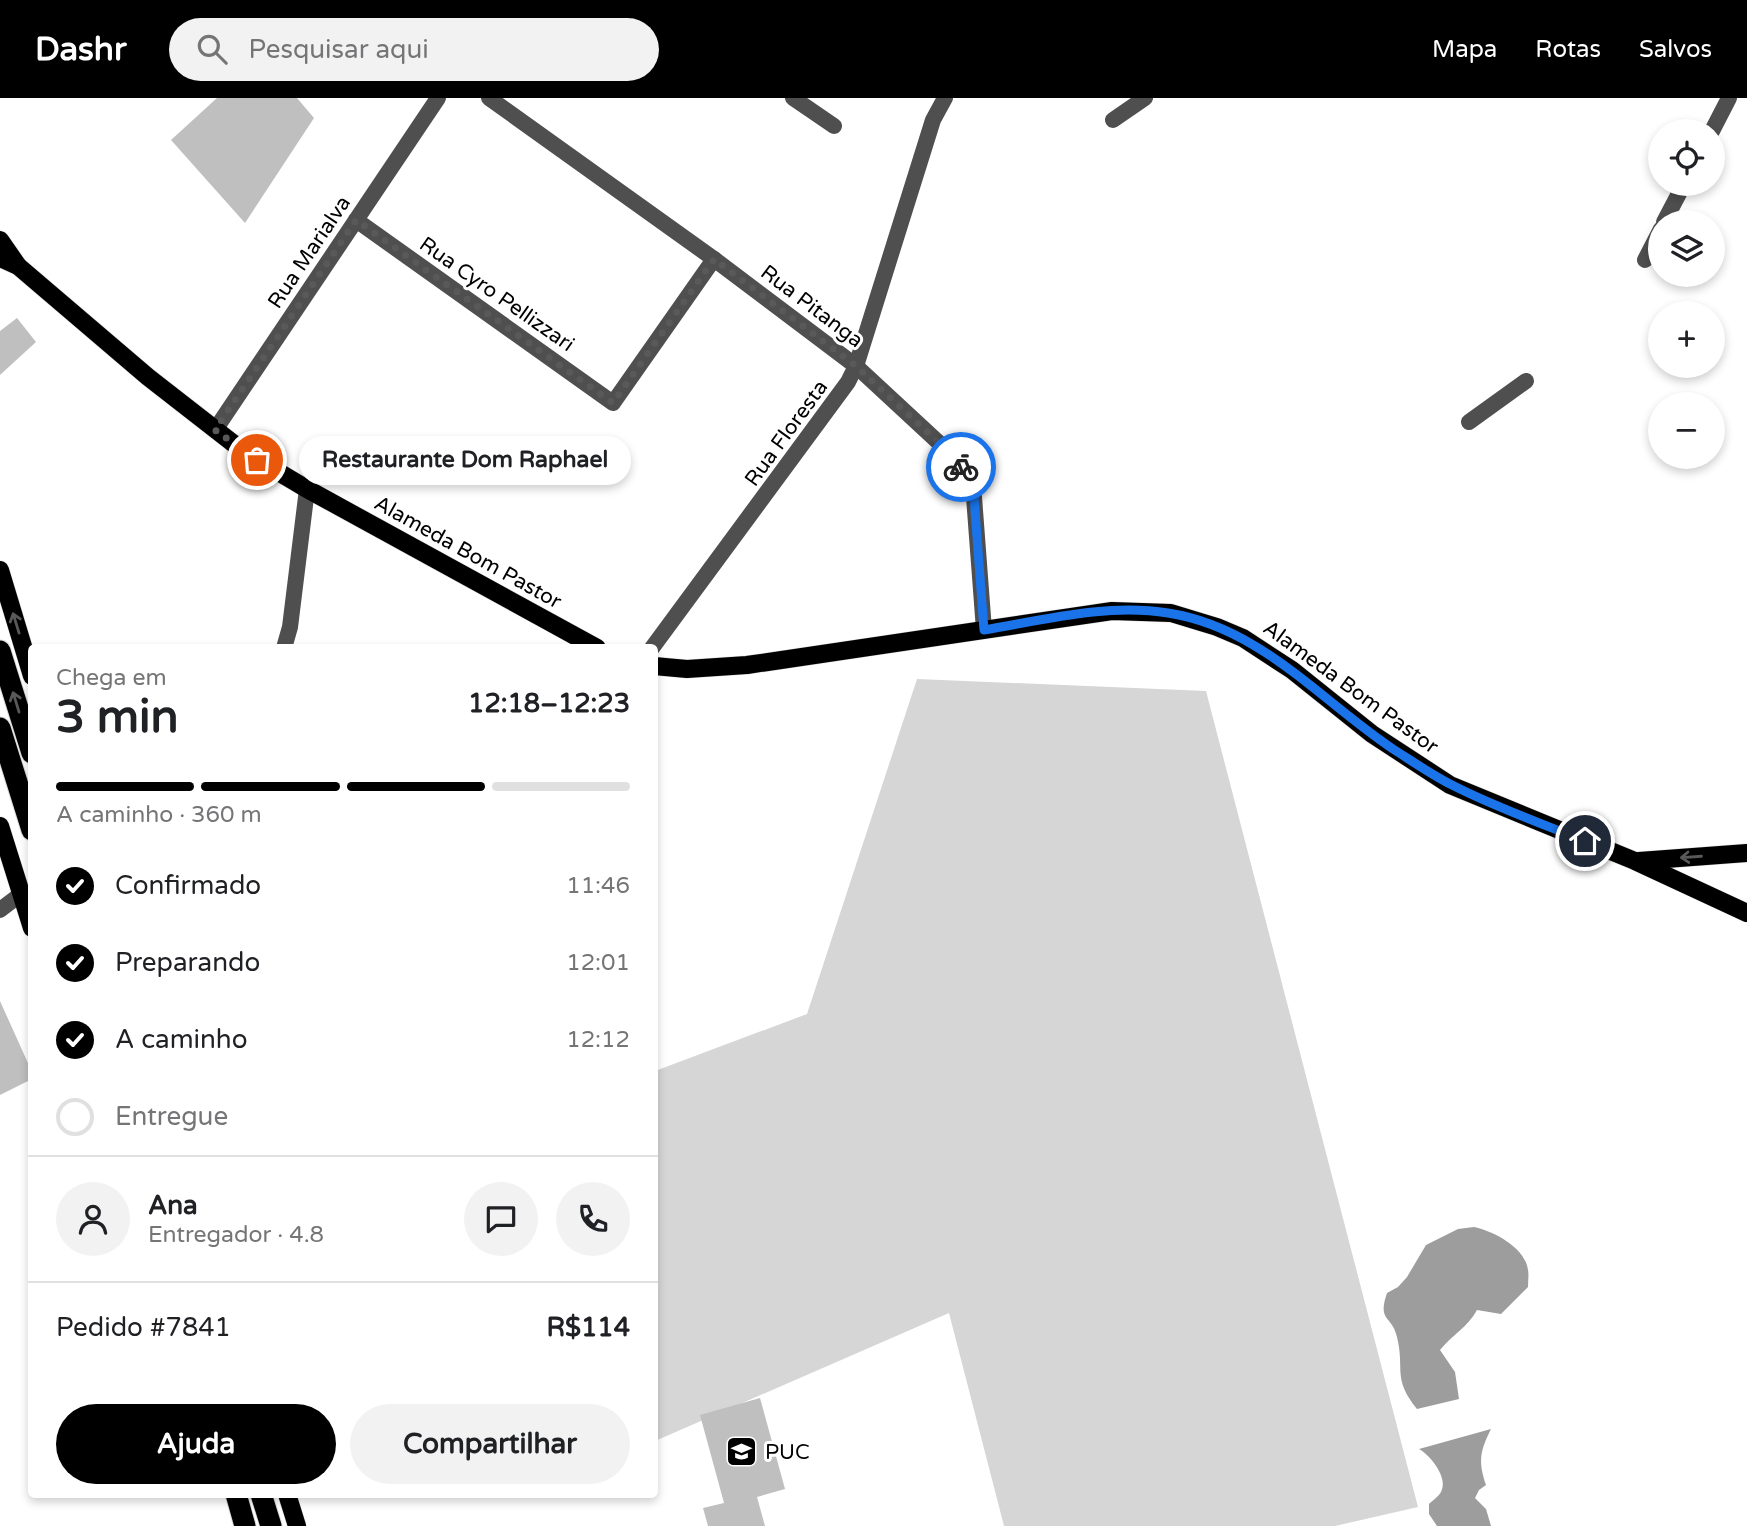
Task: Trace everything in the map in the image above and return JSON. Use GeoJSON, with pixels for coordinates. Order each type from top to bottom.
{"type":"FeatureCollection","features":[{"type":"Feature","properties":{"kind":"highway"},"geometry":{"type":"LineString","coordinates":[[0,651],[28,741]]}},
{"type":"Feature","properties":{"kind":"highway"},"geometry":{"type":"LineString","coordinates":[[0,728],[28,817]]}},
{"type":"Feature","properties":{"kind":"highway"},"geometry":{"type":"LineString","coordinates":[[237,1498],[245,1526]]}},
{"type":"Feature","properties":{"kind":"highway"},"geometry":{"type":"LineString","coordinates":[[262,1498],[271,1526]]}},
{"type":"Feature","properties":{"kind":"main road","name":"Alameda Bom Pastor"},"geometry":{"type":"LineString","coordinates":[[0,240],[18,266],[148,377],[261,462],[590,644]]}},
{"type":"Feature","properties":{"kind":"main road","name":"Alameda Bom Pastor"},"geometry":{"type":"LineString","coordinates":[[0,258],[18,266]]}},
{"type":"Feature","properties":{"kind":"main road"},"geometry":{"type":"LineString","coordinates":[[0,570],[28,663]]}},
{"type":"Feature","properties":{"kind":"main road","name":"Alameda Bom Pastor"},"geometry":{"type":"LineString","coordinates":[[658,666],[687,669],[747,665],[1090,614],[1135,611],[1171,613],[1217,627],[1267,652],[1372,734],[1450,785],[1635,861],[1747,913]]}},
{"type":"Feature","properties":{"kind":"main road"},"geometry":{"type":"LineString","coordinates":[[0,826],[28,916]]}},
{"type":"Feature","properties":{"kind":"main road"},"geometry":{"type":"LineString","coordinates":[[1635,861],[1747,853]]}},
{"type":"Feature","properties":{"kind":"main road"},"geometry":{"type":"LineString","coordinates":[[288,1498],[297,1526]]}},
{"type":"Feature","properties":{"kind":"street","name":"Rua Marialva"},"geometry":{"type":"LineString","coordinates":[[215,430],[438,98]]}},
{"type":"Feature","properties":{"kind":"street","name":"Rua Pitanga"},"geometry":{"type":"LineString","coordinates":[[489,98],[714,259],[856,366],[951,454],[969,481],[974,497],[984,630]]}},
{"type":"Feature","properties":{"kind":"street"},"geometry":{"type":"LineString","coordinates":[[793,98],[834,126]]}},
{"type":"Feature","properties":{"kind":"street","name":"Rua Floresta"},"geometry":{"type":"LineString","coordinates":[[655,644],[840,396],[856,366],[933,120],[945,98]]}},
{"type":"Feature","properties":{"kind":"street"},"geometry":{"type":"LineString","coordinates":[[1113,120],[1145,98]]}},
{"type":"Feature","properties":{"kind":"street"},"geometry":{"type":"LineString","coordinates":[[1718,119],[1729,98]]}},
{"type":"Feature","properties":{"kind":"street","name":"Rua Cyro Pellizzari"},"geometry":{"type":"LineString","coordinates":[[356,220],[613,403],[714,259]]}},
{"type":"Feature","properties":{"kind":"street"},"geometry":{"type":"LineString","coordinates":[[1644,260],[1648,253]]}},
{"type":"Feature","properties":{"kind":"street"},"geometry":{"type":"LineString","coordinates":[[1469,422],[1526,381]]}},
{"type":"Feature","properties":{"kind":"street"},"geometry":{"type":"LineString","coordinates":[[285,644],[290,626],[307,489]]}},
{"type":"Feature","properties":{"kind":"street"},"geometry":{"type":"LineString","coordinates":[[0,910],[21,894]]}},
{"type":"Feature","properties":{"kind":"shaded area"},"geometry":{"type":"Polygon","coordinates":[[[917,679],[1206,691],[1418,1507],[1335,1526],[1004,1526],[949,1313],[658,1440],[658,1070],[807,1014],[917,679]]]}},
{"type":"Feature","properties":{"kind":"shaded area"},"geometry":{"type":"Polygon","coordinates":[[[1474,1227],[1499,1236],[1515,1247],[1526,1262],[1528,1287],[1501,1314],[1477,1310],[1440,1350],[1455,1372],[1459,1399],[1417,1409],[1404,1389],[1397,1337],[1384,1314],[1384,1302],[1387,1293],[1398,1287],[1407,1277],[1426,1245],[1458,1229],[1474,1227]]]}},
{"type":"Feature","properties":{"kind":"shaded area"},"geometry":{"type":"Polygon","coordinates":[[[1491,1429],[1481,1456],[1486,1485],[1479,1490],[1475,1498],[1486,1509],[1491,1526],[1437,1526],[1429,1514],[1429,1504],[1441,1492],[1442,1480],[1433,1462],[1419,1449],[1491,1429]]]}},
{"type":"Feature","properties":{"kind":"building"},"geometry":{"type":"Polygon","coordinates":[[[217,98],[297,98],[314,118],[245,223],[171,140],[217,98]]]}},
{"type":"Feature","properties":{"kind":"building"},"geometry":{"type":"Polygon","coordinates":[[[17,318],[36,342],[0,375],[0,331],[17,318]]]}},
{"type":"Feature","properties":{"kind":"building"},"geometry":{"type":"Polygon","coordinates":[[[0,1001],[28,1063],[28,1081],[0,1095],[0,1001]]]}},
{"type":"Feature","properties":{"kind":"building","name":"PUC"},"geometry":{"type":"Polygon","coordinates":[[[760,1398],[785,1489],[757,1497],[765,1526],[708,1526],[703,1508],[724,1503],[700,1415],[760,1398]]]}},
{"type":"Feature","properties":{"kind":"way so far"},"geometry":{"type":"LineString","coordinates":[[257,460],[215,430],[356,220],[613,403],[714,259],[856,366],[951,454],[961,467]]}},
{"type":"Feature","properties":{"kind":"place","name":"Restaurante Dom Raphael"},"geometry":{"type":"Point","coordinates":[257,460]}},
{"type":"Feature","properties":{"kind":"place","name":"PUC"},"geometry":{"type":"Point","coordinates":[742,1452]}},
{"type":"Feature","properties":{"kind":"route"},"geometry":{"type":"LineString","coordinates":[[961,467],[974,497],[984,630],[1112,611],[1171,613],[1217,627],[1267,652],[1372,734],[1450,785],[1585,841]]}}]}
